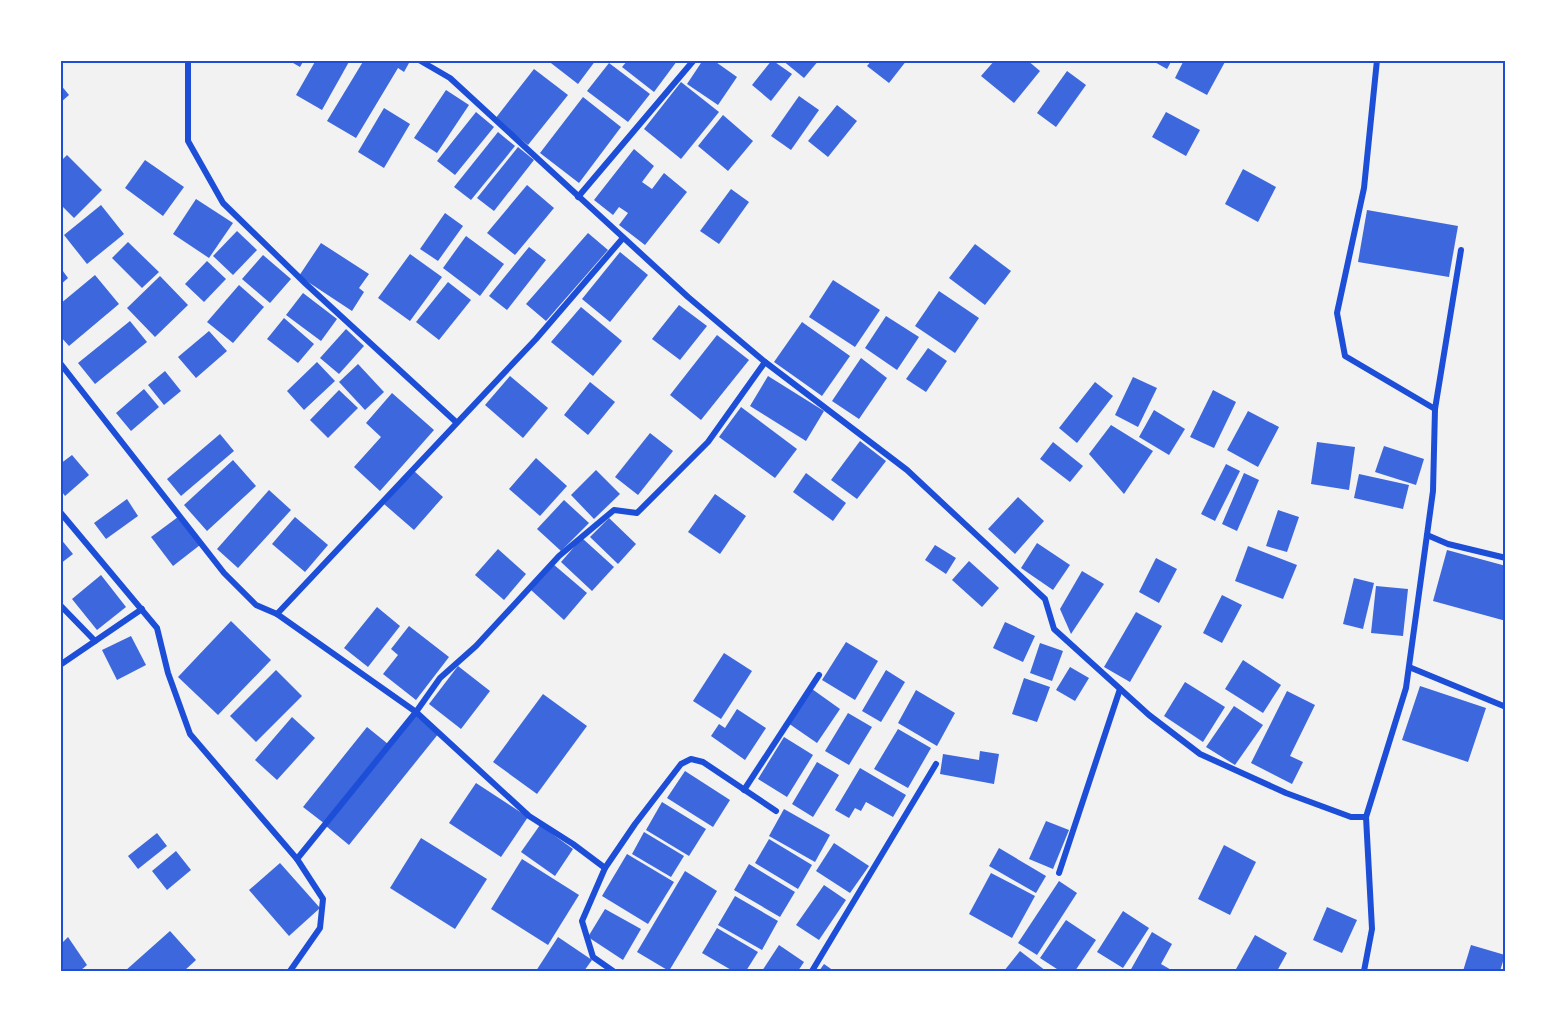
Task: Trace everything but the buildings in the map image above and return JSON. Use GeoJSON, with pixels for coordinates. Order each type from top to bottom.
{"type":"FeatureCollection","features":[{"type":"Feature","properties":{"kind":"street"},"geometry":{"type":"LineString","coordinates":[[188,60],[188,141],[223,203],[306,284],[456,422]]}},
{"type":"Feature","properties":{"kind":"street"},"geometry":{"type":"LineString","coordinates":[[419,60],[450,78],[688,297],[765,362],[907,470],[1045,599],[1054,629],[1149,715],[1200,754],[1286,793],[1351,817],[1366,817]]}},
{"type":"Feature","properties":{"kind":"street"},"geometry":{"type":"LineString","coordinates":[[578,197],[694,60]]}},
{"type":"Feature","properties":{"kind":"street"},"geometry":{"type":"LineString","coordinates":[[1377,60],[1364,188],[1337,313],[1345,356],[1435,409]]}},
{"type":"Feature","properties":{"kind":"street"},"geometry":{"type":"LineString","coordinates":[[277,614],[536,339],[623,238]]}},
{"type":"Feature","properties":{"kind":"street"},"geometry":{"type":"LineString","coordinates":[[1364,971],[1372,930],[1366,817],[1406,688],[1433,491],[1435,409],[1461,250]]}},
{"type":"Feature","properties":{"kind":"street"},"geometry":{"type":"LineString","coordinates":[[297,859],[416,712],[440,678],[476,646],[559,556],[614,510],[637,513],[708,442],[765,362]]}},
{"type":"Feature","properties":{"kind":"street"},"geometry":{"type":"LineString","coordinates":[[60,363],[224,573],[256,605],[277,614],[416,712],[529,816],[605,868]]}},
{"type":"Feature","properties":{"kind":"street"},"geometry":{"type":"LineString","coordinates":[[60,512],[157,628],[168,673],[190,734],[297,859],[323,899],[320,928],[290,971]]}},
{"type":"Feature","properties":{"kind":"street"},"geometry":{"type":"LineString","coordinates":[[1427,535],[1448,544],[1506,558]]}},
{"type":"Feature","properties":{"kind":"street"},"geometry":{"type":"LineString","coordinates":[[60,605],[95,641]]}},
{"type":"Feature","properties":{"kind":"street"},"geometry":{"type":"LineString","coordinates":[[60,665],[142,609]]}},
{"type":"Feature","properties":{"kind":"street"},"geometry":{"type":"LineString","coordinates":[[1409,667],[1506,707]]}},
{"type":"Feature","properties":{"kind":"street"},"geometry":{"type":"LineString","coordinates":[[744,790],[819,675]]}},
{"type":"Feature","properties":{"kind":"street"},"geometry":{"type":"LineString","coordinates":[[1059,873],[1120,689]]}},
{"type":"Feature","properties":{"kind":"street"},"geometry":{"type":"LineString","coordinates":[[613,971],[593,957],[582,921],[605,868],[681,764],[691,759],[703,762],[776,811]]}},
{"type":"Feature","properties":{"kind":"street"},"geometry":{"type":"LineString","coordinates":[[812,971],[936,764]]}}]}
